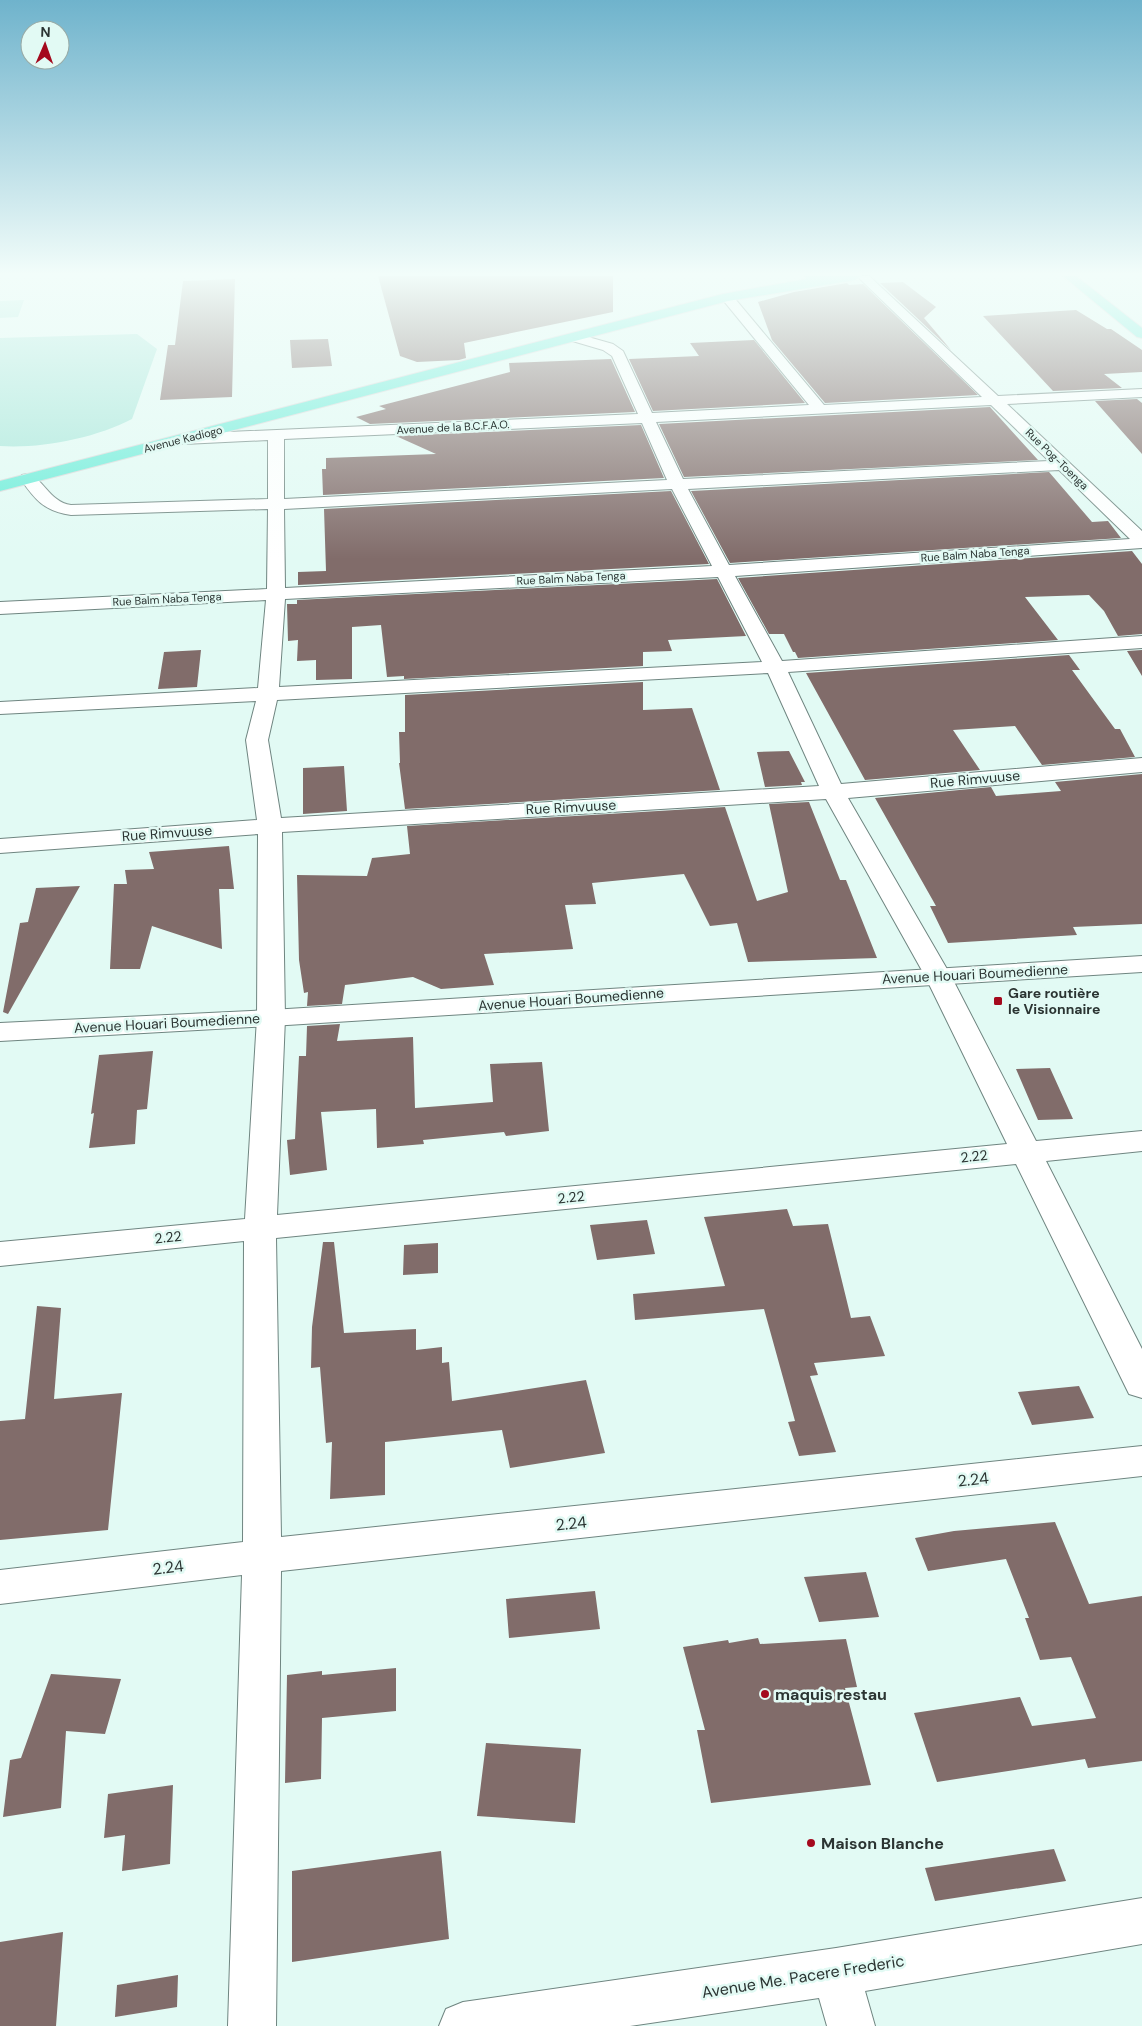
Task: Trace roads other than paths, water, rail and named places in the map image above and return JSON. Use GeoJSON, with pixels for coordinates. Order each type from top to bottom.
{"type":"FeatureCollection","features":[{"type":"Feature","properties":{"kind":"highway","name":"Avenue Kadiogo"},"geometry":{"type":"LineString","coordinates":[[10,483],[448,371]]}},
{"type":"Feature","properties":{"kind":"street"},"geometry":{"type":"LineString","coordinates":[[626,371],[677,484],[775,667],[833,792],[938,976],[1142,1384]]}},
{"type":"Feature","properties":{"kind":"street"},"geometry":{"type":"LineString","coordinates":[[790,371],[821,410]]}},
{"type":"Feature","properties":{"kind":"street","name":"Rue Pog-Toenga"},"geometry":{"type":"LineString","coordinates":[[964,371],[1142,542]]}},
{"type":"Feature","properties":{"kind":"street","name":"Avenue de la B.C.F.A.O."},"geometry":{"type":"LineString","coordinates":[[184,439],[1142,394]]}},
{"type":"Feature","properties":{"kind":"street"},"geometry":{"type":"LineString","coordinates":[[252,2026],[262,1556],[260,1228],[271,1018],[270,826],[258,740],[259,728],[268,695],[276,592],[276,436]]}},
{"type":"Feature","properties":{"kind":"street"},"geometry":{"type":"LineString","coordinates":[[10,483],[52,507],[63,510],[277,504],[1063,465]]}},
{"type":"Feature","properties":{"kind":"street","name":"Rue Balm Naba Tenga"},"geometry":{"type":"LineString","coordinates":[[0,608],[276,592],[724,571],[1142,542]]}},
{"type":"Feature","properties":{"kind":"street"},"geometry":{"type":"LineString","coordinates":[[0,708],[775,667],[1142,642]]}},
{"type":"Feature","properties":{"kind":"street","name":"Rue Rimvuuse"},"geometry":{"type":"LineString","coordinates":[[0,846],[270,826],[833,792],[1142,765]]}},
{"type":"Feature","properties":{"kind":"street","name":"Avenue Houari Boumedienne"},"geometry":{"type":"LineString","coordinates":[[0,1032],[271,1018],[1142,964]]}},
{"type":"Feature","properties":{"kind":"street","name":"2.22"},"geometry":{"type":"LineString","coordinates":[[0,1254],[1142,1141]]}},
{"type":"Feature","properties":{"kind":"street","name":"2.24"},"geometry":{"type":"LineString","coordinates":[[0,1587],[262,1556],[1142,1461]]}},
{"type":"Feature","properties":{"kind":"street","name":"Avenue Me. Pacere Frederic"},"geometry":{"type":"LineString","coordinates":[[463,2026],[836,1972],[1142,1921]]}},
{"type":"Feature","properties":{"kind":"street"},"geometry":{"type":"LineString","coordinates":[[836,1972],[851,2026]]}},
{"type":"Feature","properties":{"kind":"place","name":"Gare routière le Visionnaire"},"geometry":{"type":"Point","coordinates":[998,1001]}},
{"type":"Feature","properties":{"kind":"place","name":"maquis restau"},"geometry":{"type":"Point","coordinates":[765,1694]}},
{"type":"Feature","properties":{"kind":"place","name":"Maison Blanche"},"geometry":{"type":"Point","coordinates":[811,1843]}}]}
